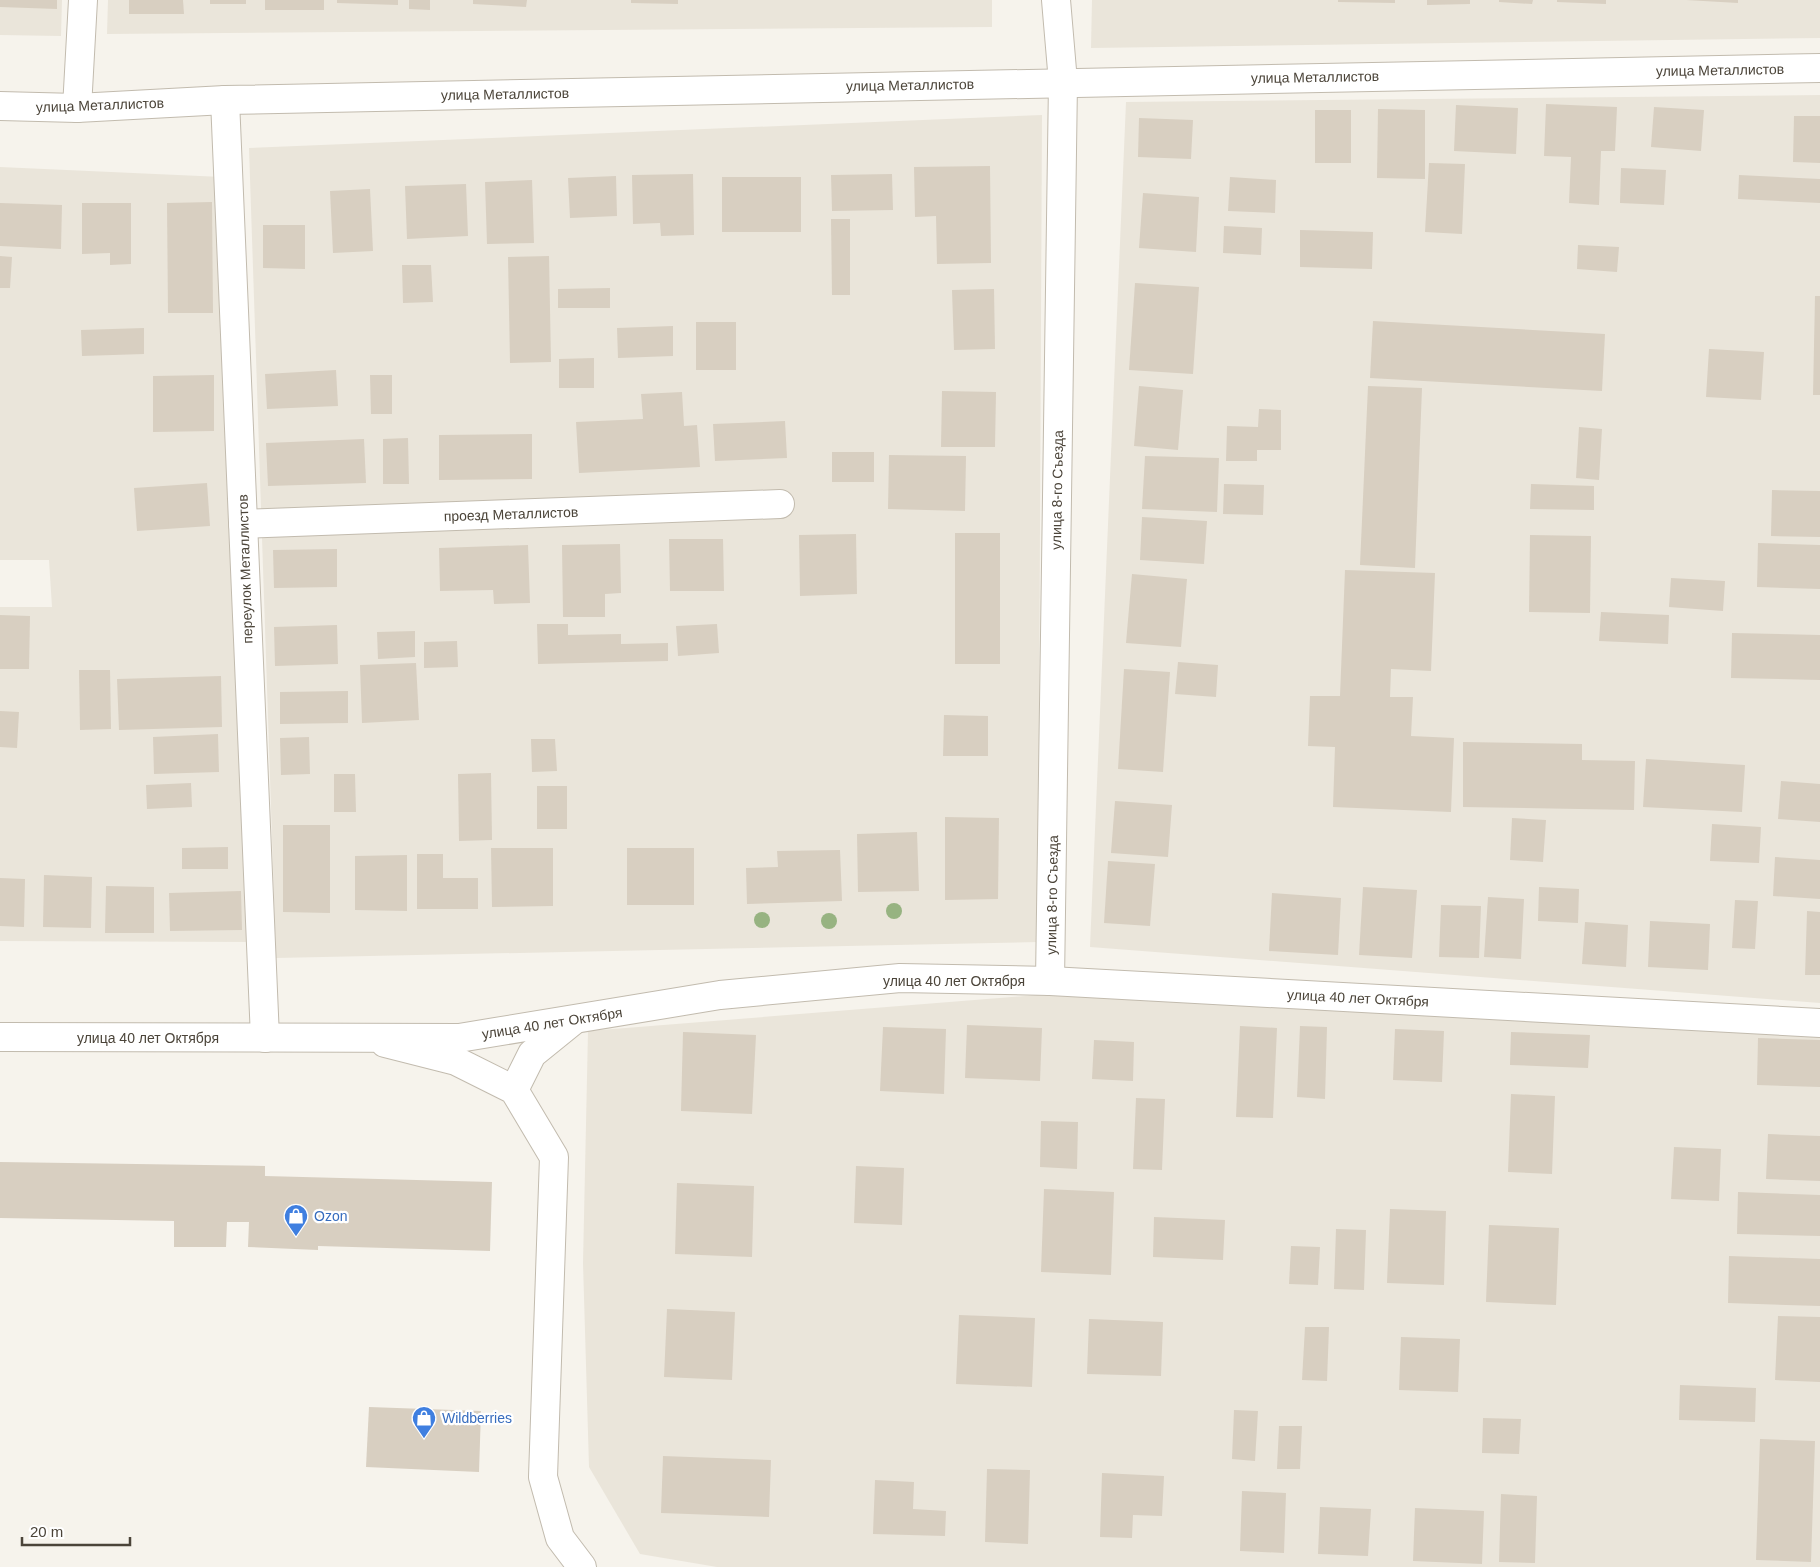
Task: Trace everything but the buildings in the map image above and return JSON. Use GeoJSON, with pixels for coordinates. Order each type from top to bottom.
{"type":"FeatureCollection","features":[{"type":"Feature","properties":{"kind":"street"},"geometry":{"type":"LineString","coordinates":[[77,108],[83,0]]}},
{"type":"Feature","properties":{"kind":"street","name":"улица 8-го Съезда"},"geometry":{"type":"LineString","coordinates":[[1050,981],[1063,82],[1056,0]]}},
{"type":"Feature","properties":{"kind":"street","name":"улица Металлистов"},"geometry":{"type":"LineString","coordinates":[[0,106],[77,108],[225,100],[1820,68]]}},
{"type":"Feature","properties":{"kind":"street","name":"переулок Металлистов"},"geometry":{"type":"LineString","coordinates":[[225,100],[265,1038]]}},
{"type":"Feature","properties":{"kind":"street","name":"проезд Металлистов"},"geometry":{"type":"LineString","coordinates":[[243,524],[780,504]]}},
{"type":"Feature","properties":{"kind":"street","name":"улица 40 лет Октября"},"geometry":{"type":"LineString","coordinates":[[0,1038],[459,1038],[720,995],[900,978],[1050,981],[1820,1023]]}},
{"type":"Feature","properties":{"kind":"street"},"geometry":{"type":"LineString","coordinates":[[514,1090],[532,1054],[574,1020]]}},
{"type":"Feature","properties":{"kind":"street"},"geometry":{"type":"LineString","coordinates":[[364,1037],[456,1061],[514,1090],[554,1157],[543,1477],[560,1538],[582,1567]]}},
{"type":"Feature","properties":{"kind":"shaded area"},"geometry":{"type":"Polygon","coordinates":[[[0,0],[62,0],[61,36],[0,35],[0,0]]]}},
{"type":"Feature","properties":{"kind":"shaded area"},"geometry":{"type":"Polygon","coordinates":[[[108,0],[992,0],[992,27],[107,34],[108,0]]]}},
{"type":"Feature","properties":{"kind":"shaded area"},"geometry":{"type":"Polygon","coordinates":[[[1092,0],[1820,0],[1820,38],[1091,48],[1092,0]]]}},
{"type":"Feature","properties":{"kind":"shaded area"},"geometry":{"type":"Polygon","coordinates":[[[1820,95],[1820,1003],[1090,947],[1126,102],[1820,95]]]}},
{"type":"Feature","properties":{"kind":"shaded area"},"geometry":{"type":"Polygon","coordinates":[[[1042,115],[1038,942],[276,958],[249,148],[1042,115]]]}},
{"type":"Feature","properties":{"kind":"shaded area"},"geometry":{"type":"Polygon","coordinates":[[[0,167],[222,177],[253,942],[0,941],[0,607],[52,607],[49,560],[0,560],[0,167]]]}},
{"type":"Feature","properties":{"kind":"shaded area"},"geometry":{"type":"Polygon","coordinates":[[[1037,995],[1820,1032],[1820,1567],[717,1567],[640,1554],[589,1467],[583,1263],[588,1031],[1037,995]]]}},
{"type":"Feature","properties":{"kind":"place","name":"Ozon"},"geometry":{"type":"Point","coordinates":[296,1237]}},
{"type":"Feature","properties":{"kind":"place","name":"Wildberries"},"geometry":{"type":"Point","coordinates":[424,1439]}}]}
